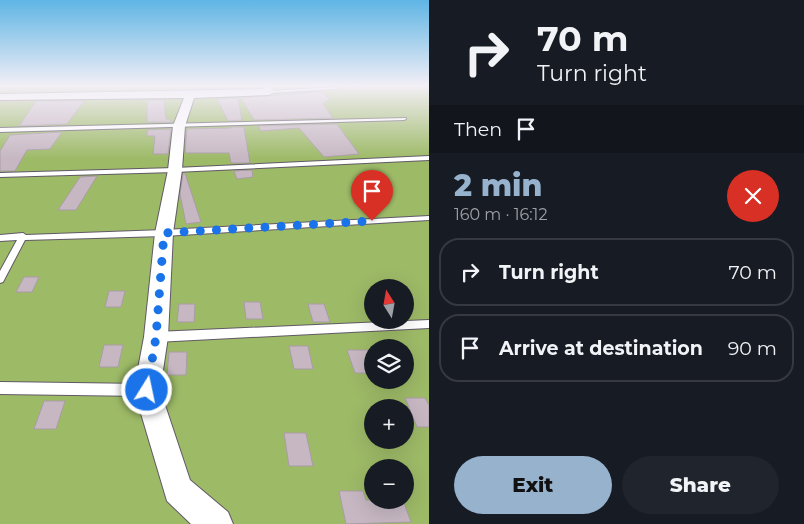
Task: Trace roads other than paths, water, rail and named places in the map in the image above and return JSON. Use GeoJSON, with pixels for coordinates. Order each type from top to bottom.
{"type":"FeatureCollection","features":[{"type":"Feature","properties":{"kind":"street"},"geometry":{"type":"LineString","coordinates":[[185,110],[179,126],[175,170],[164,233],[156,337],[147,390],[178,490],[216,524]]}},
{"type":"Feature","properties":{"kind":"lane"},"geometry":{"type":"LineString","coordinates":[[0,130],[404,119]]}},
{"type":"Feature","properties":{"kind":"lane"},"geometry":{"type":"LineString","coordinates":[[0,176],[429,158]]}},
{"type":"Feature","properties":{"kind":"lane"},"geometry":{"type":"LineString","coordinates":[[0,238],[164,233],[429,218]]}},
{"type":"Feature","properties":{"kind":"lane"},"geometry":{"type":"LineString","coordinates":[[0,280],[23,236]]}},
{"type":"Feature","properties":{"kind":"lane"},"geometry":{"type":"LineString","coordinates":[[156,337],[429,324]]}},
{"type":"Feature","properties":{"kind":"lane"},"geometry":{"type":"LineString","coordinates":[[0,388],[147,390]]}}]}
